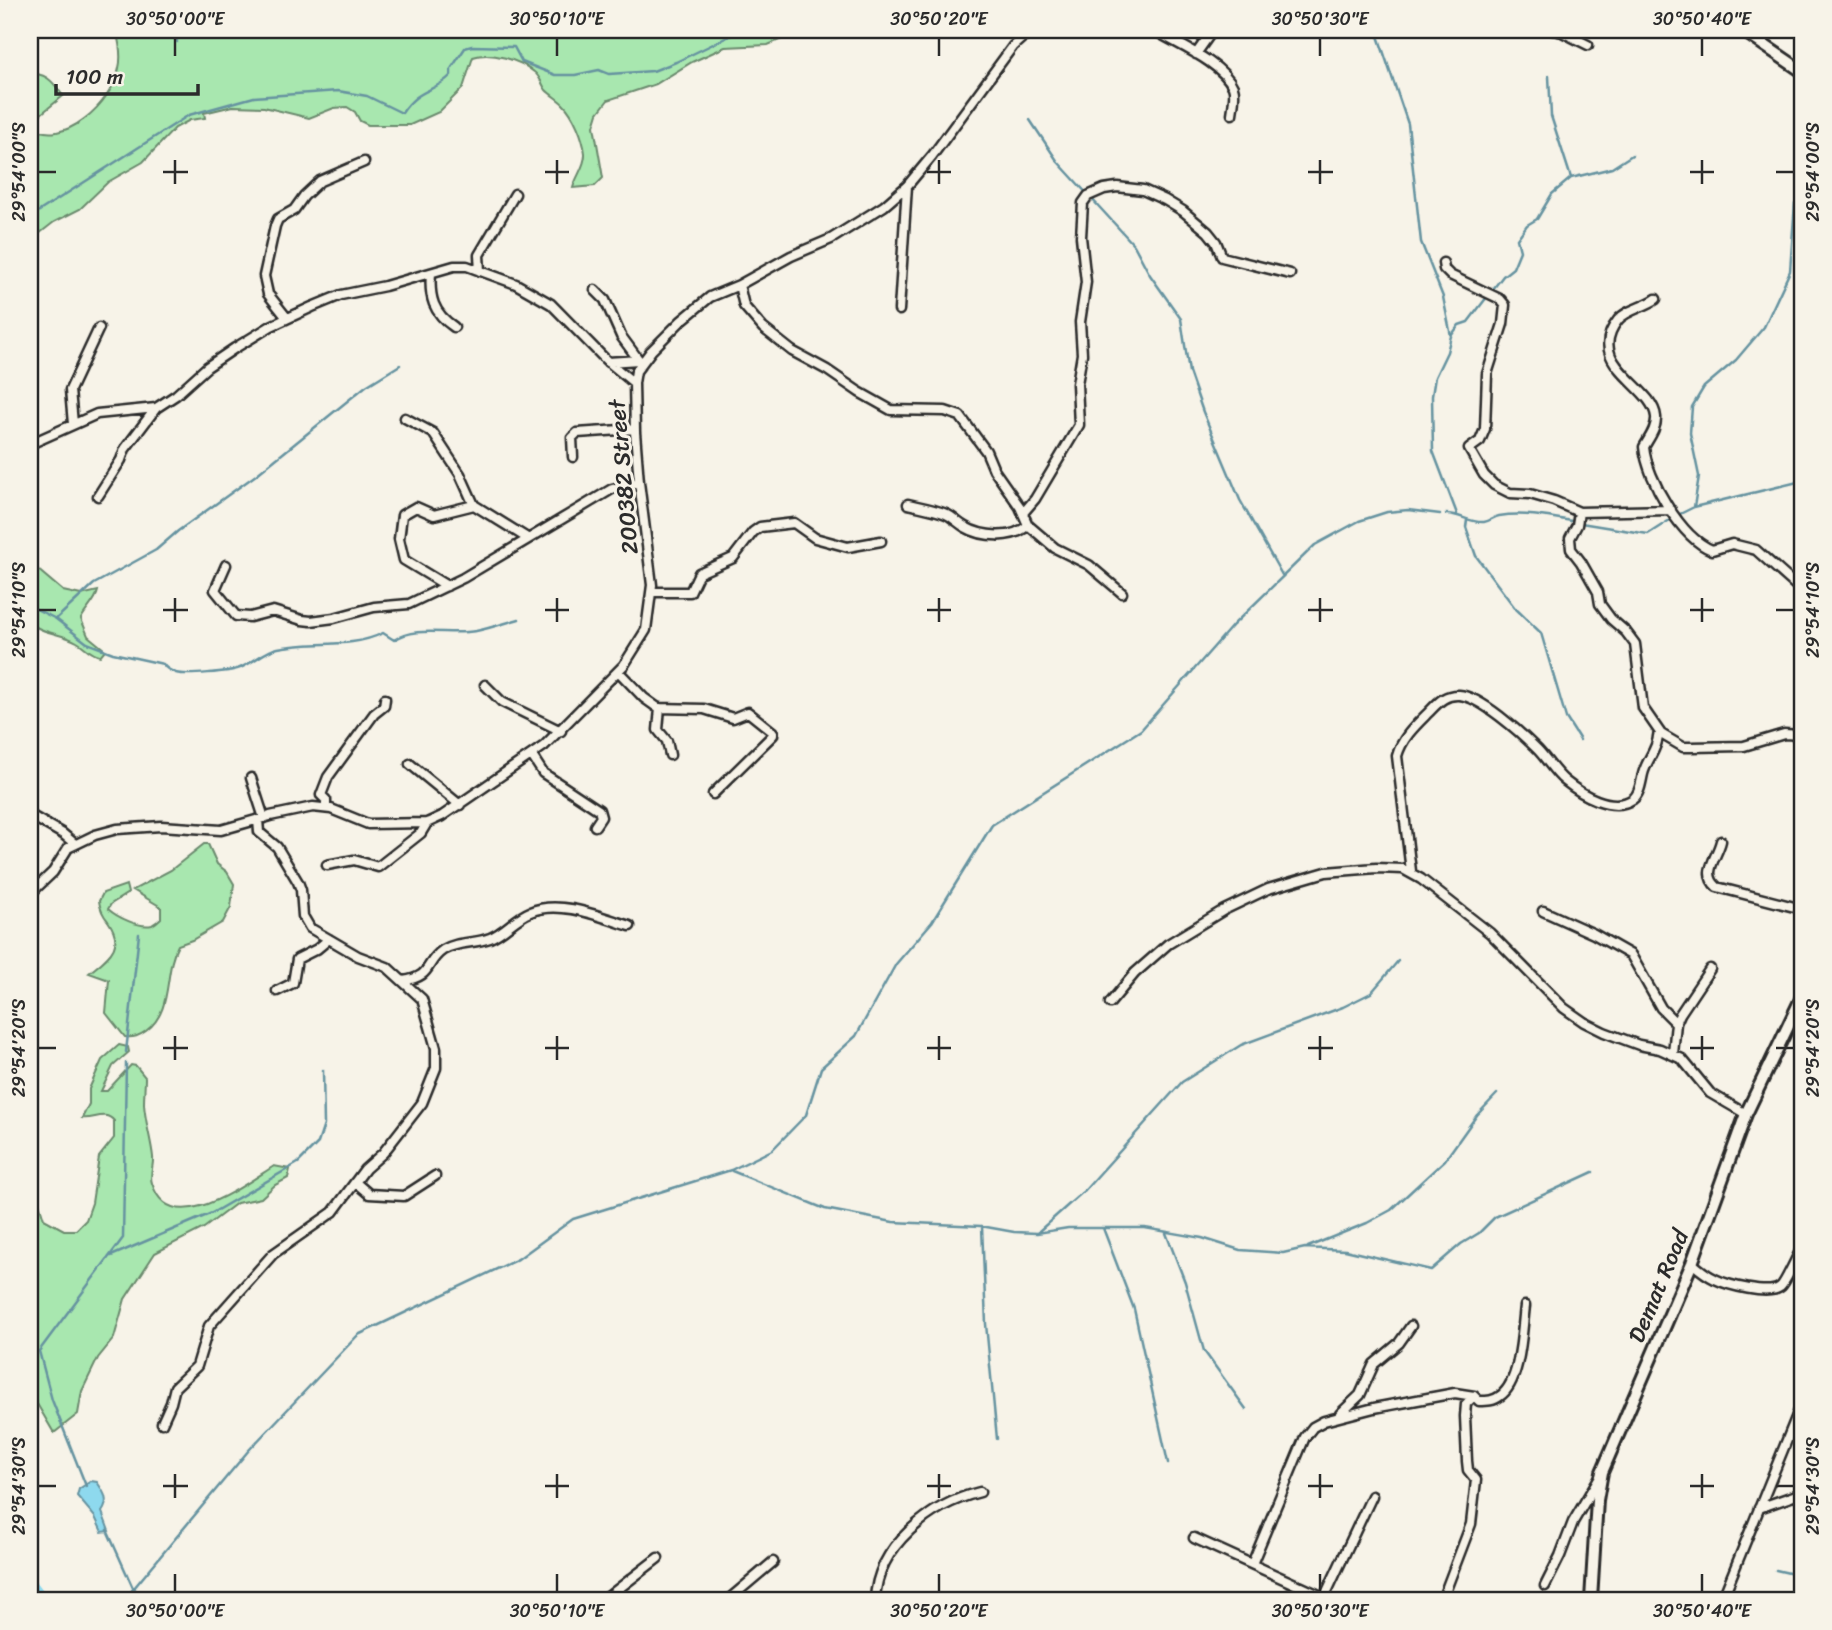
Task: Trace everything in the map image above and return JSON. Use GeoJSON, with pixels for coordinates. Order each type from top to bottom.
{"type":"FeatureCollection","features":[{"type":"Feature","properties":{"kind":"street","name":"200382 Street"},"geometry":{"type":"LineString","coordinates":[[326,808],[368,824],[427,823],[442,816],[531,757],[561,731],[619,672],[646,630],[652,592],[635,429],[634,383],[640,361],[710,297],[739,285],[870,216],[907,186],[1013,46],[1031,30]]}},
{"type":"Feature","properties":{"kind":"street"},"geometry":{"type":"LineString","coordinates":[[1154,30],[1216,67],[1233,86],[1232,114]]}},
{"type":"Feature","properties":{"kind":"street"},"geometry":{"type":"LineString","coordinates":[[1196,54],[1213,30]]}},
{"type":"Feature","properties":{"kind":"street"},"geometry":{"type":"LineString","coordinates":[[1552,30],[1588,45]]}},
{"type":"Feature","properties":{"kind":"street"},"geometry":{"type":"LineString","coordinates":[[1742,30],[1802,71]]}},
{"type":"Feature","properties":{"kind":"street"},"geometry":{"type":"LineString","coordinates":[[287,318],[268,294],[264,276],[278,219],[293,210],[320,181],[364,162]]}},
{"type":"Feature","properties":{"kind":"street"},"geometry":{"type":"LineString","coordinates":[[899,310],[907,186]]}},
{"type":"Feature","properties":{"kind":"street"},"geometry":{"type":"LineString","coordinates":[[1023,513],[1035,499],[1079,425],[1077,384],[1082,354],[1080,323],[1086,282],[1081,237],[1083,203],[1088,196],[1117,187],[1143,190],[1165,200],[1197,222],[1216,242],[1222,257],[1290,274]]}},
{"type":"Feature","properties":{"kind":"street"},"geometry":{"type":"LineString","coordinates":[[480,271],[479,255],[515,194]]}},
{"type":"Feature","properties":{"kind":"street"},"geometry":{"type":"LineString","coordinates":[[1443,262],[1444,270],[1450,275],[1500,299],[1506,311],[1487,374],[1485,429],[1480,441],[1469,449],[1484,475],[1494,485],[1510,493],[1530,494],[1579,512],[1671,510]]}},
{"type":"Feature","properties":{"kind":"street"},"geometry":{"type":"LineString","coordinates":[[98,496],[125,449],[156,408],[176,395],[206,367],[271,326],[341,295],[461,266],[516,284],[551,304],[608,362],[634,383]]}},
{"type":"Feature","properties":{"kind":"street"},"geometry":{"type":"LineString","coordinates":[[431,273],[432,304],[442,318],[454,327]]}},
{"type":"Feature","properties":{"kind":"street"},"geometry":{"type":"LineString","coordinates":[[739,285],[744,306],[763,328],[792,351],[859,392],[891,410],[945,411],[960,416],[986,451],[999,479],[1023,513],[1028,525],[1055,548],[1089,565],[1122,593]]}},
{"type":"Feature","properties":{"kind":"street"},"geometry":{"type":"LineString","coordinates":[[595,290],[605,300],[621,336],[640,361]]}},
{"type":"Feature","properties":{"kind":"street"},"geometry":{"type":"LineString","coordinates":[[1656,299],[1618,319],[1608,343],[1612,358],[1622,373],[1655,410],[1657,421],[1644,447],[1653,479],[1671,510],[1693,538],[1705,547],[1716,550],[1732,544],[1756,551],[1802,591]]}},
{"type":"Feature","properties":{"kind":"street"},"geometry":{"type":"LineString","coordinates":[[73,424],[70,390],[99,328]]}},
{"type":"Feature","properties":{"kind":"street"},"geometry":{"type":"LineString","coordinates":[[608,362],[640,361]]}},
{"type":"Feature","properties":{"kind":"street"},"geometry":{"type":"LineString","coordinates":[[30,444],[97,414],[156,408]]}},
{"type":"Feature","properties":{"kind":"street"},"geometry":{"type":"LineString","coordinates":[[405,418],[433,433],[460,474],[474,505],[527,538]]}},
{"type":"Feature","properties":{"kind":"street"},"geometry":{"type":"LineString","coordinates":[[573,457],[572,438],[577,433],[635,429]]}},
{"type":"Feature","properties":{"kind":"street"},"geometry":{"type":"LineString","coordinates":[[226,565],[215,587],[236,616],[250,617],[273,611],[302,620],[334,618],[374,607],[409,604],[523,543],[527,538],[612,489],[639,482]]}},
{"type":"Feature","properties":{"kind":"street"},"geometry":{"type":"LineString","coordinates":[[908,504],[948,515],[966,528],[986,533],[1016,534],[1028,525]]}},
{"type":"Feature","properties":{"kind":"street"},"geometry":{"type":"LineString","coordinates":[[447,586],[404,560],[399,539],[402,515],[416,507],[434,514],[474,505]]}},
{"type":"Feature","properties":{"kind":"street"},"geometry":{"type":"LineString","coordinates":[[1579,512],[1577,525],[1570,538],[1571,549],[1598,592],[1600,604],[1635,644],[1642,703],[1661,734],[1683,747],[1691,747],[1744,746],[1784,734],[1802,733]]}},
{"type":"Feature","properties":{"kind":"street"},"geometry":{"type":"LineString","coordinates":[[652,592],[690,592],[699,573],[733,558],[760,527],[794,523],[815,538],[848,548],[881,541]]}},
{"type":"Feature","properties":{"kind":"street"},"geometry":{"type":"LineString","coordinates":[[619,672],[644,698],[660,708],[704,709],[733,718],[748,712],[773,732],[774,734],[713,794]]}},
{"type":"Feature","properties":{"kind":"street"},"geometry":{"type":"LineString","coordinates":[[485,685],[502,702],[561,731]]}},
{"type":"Feature","properties":{"kind":"street"},"geometry":{"type":"LineString","coordinates":[[1411,871],[1396,755],[1413,728],[1446,697],[1461,695],[1479,702],[1537,749],[1563,780],[1595,800],[1611,803],[1633,799],[1638,793],[1645,767],[1661,734]]}},
{"type":"Feature","properties":{"kind":"street"},"geometry":{"type":"LineString","coordinates":[[30,899],[33,891],[53,872],[68,848],[95,835],[117,829],[160,826],[221,830],[306,807],[326,808],[326,800],[321,795],[328,777],[374,715],[384,706],[385,699]]}},
{"type":"Feature","properties":{"kind":"street"},"geometry":{"type":"LineString","coordinates":[[660,708],[658,730],[667,741],[670,755]]}},
{"type":"Feature","properties":{"kind":"street"},"geometry":{"type":"LineString","coordinates":[[531,757],[543,773],[599,810],[601,817],[595,826]]}},
{"type":"Feature","properties":{"kind":"street"},"geometry":{"type":"LineString","coordinates":[[410,764],[460,804]]}},
{"type":"Feature","properties":{"kind":"street"},"geometry":{"type":"LineString","coordinates":[[162,1423],[175,1387],[197,1366],[209,1326],[274,1254],[333,1212],[365,1169],[383,1153],[422,1103],[436,1068],[436,1048],[422,999],[387,967],[358,956],[310,928],[305,921],[301,908],[300,886],[277,847],[259,832],[261,819],[251,778]]}},
{"type":"Feature","properties":{"kind":"street"},"geometry":{"type":"LineString","coordinates":[[30,815],[75,844]]}},
{"type":"Feature","properties":{"kind":"street"},"geometry":{"type":"LineString","coordinates":[[327,865],[354,860],[379,867],[421,833],[427,823]]}},
{"type":"Feature","properties":{"kind":"street"},"geometry":{"type":"LineString","coordinates":[[1721,841],[1709,871],[1710,878],[1717,887],[1802,909]]}},
{"type":"Feature","properties":{"kind":"street"},"geometry":{"type":"LineString","coordinates":[[1110,1003],[1135,973],[1168,944],[1224,910],[1268,889],[1326,872],[1396,868],[1411,871],[1490,933],[1564,1009],[1584,1022],[1640,1045],[1673,1054],[1689,1066],[1694,1076],[1710,1093],[1746,1114]]}},
{"type":"Feature","properties":{"kind":"street"},"geometry":{"type":"LineString","coordinates":[[403,981],[425,974],[439,952],[450,946],[493,937],[515,920],[539,909],[572,910],[630,926]]}},
{"type":"Feature","properties":{"kind":"street"},"geometry":{"type":"LineString","coordinates":[[1543,911],[1594,934],[1631,955],[1661,1008],[1676,1023]]}},
{"type":"Feature","properties":{"kind":"street"},"geometry":{"type":"LineString","coordinates":[[278,991],[293,983],[297,959],[317,950],[329,939]]}},
{"type":"Feature","properties":{"kind":"street"},"geometry":{"type":"LineString","coordinates":[[1673,1054],[1676,1023],[1693,992],[1710,969]]}},
{"type":"Feature","properties":{"kind":"street","name":"Demat Road"},"geometry":{"type":"LineString","coordinates":[[1591,1600],[1597,1500],[1602,1472],[1692,1263],[1746,1114],[1802,997]]}},
{"type":"Feature","properties":{"kind":"street"},"geometry":{"type":"LineString","coordinates":[[355,1182],[369,1194],[404,1196],[435,1176]]}},
{"type":"Feature","properties":{"kind":"street"},"geometry":{"type":"LineString","coordinates":[[1692,1263],[1712,1278],[1729,1284],[1760,1290],[1774,1289],[1781,1286],[1802,1248]]}},
{"type":"Feature","properties":{"kind":"street"},"geometry":{"type":"LineString","coordinates":[[1252,1564],[1306,1437],[1313,1427],[1374,1408],[1455,1393],[1474,1396],[1479,1401],[1498,1398],[1504,1394],[1513,1379],[1517,1366],[1525,1306]]}},
{"type":"Feature","properties":{"kind":"street"},"geometry":{"type":"LineString","coordinates":[[1335,1418],[1354,1403],[1374,1364],[1399,1343],[1411,1326]]}},
{"type":"Feature","properties":{"kind":"street"},"geometry":{"type":"LineString","coordinates":[[1442,1600],[1471,1524],[1476,1480],[1468,1470],[1465,1416],[1466,1404],[1474,1396]]}},
{"type":"Feature","properties":{"kind":"street"},"geometry":{"type":"LineString","coordinates":[[1722,1600],[1802,1403]]}},
{"type":"Feature","properties":{"kind":"street"},"geometry":{"type":"LineString","coordinates":[[1545,1586],[1573,1522],[1602,1472]]}},
{"type":"Feature","properties":{"kind":"street"},"geometry":{"type":"LineString","coordinates":[[875,1600],[877,1586],[893,1551],[912,1528],[954,1500],[980,1492]]}},
{"type":"Feature","properties":{"kind":"street"},"geometry":{"type":"LineString","coordinates":[[1759,1508],[1802,1493]]}},
{"type":"Feature","properties":{"kind":"street"},"geometry":{"type":"LineString","coordinates":[[1194,1538],[1326,1599],[1372,1496]]}},
{"type":"Feature","properties":{"kind":"street"},"geometry":{"type":"LineString","coordinates":[[604,1600],[658,1558]]}},
{"type":"Feature","properties":{"kind":"street"},"geometry":{"type":"LineString","coordinates":[[728,1600],[774,1562]]}},
{"type":"Feature","properties":{"kind":"green space"},"geometry":{"type":"Polygon","coordinates":[[[116,30],[794,30],[789,36],[768,45],[725,47],[692,62],[656,84],[608,100],[598,113],[594,126],[603,178],[595,186],[573,188],[585,153],[577,127],[563,104],[546,90],[538,76],[528,68],[513,60],[480,55],[473,57],[463,88],[439,112],[410,125],[368,125],[360,121],[355,112],[347,107],[334,108],[309,118],[264,107],[233,106],[204,113],[205,118],[190,120],[175,128],[143,162],[108,182],[80,209],[54,222],[30,241],[30,125],[43,132],[57,132],[85,119],[97,107],[115,81],[119,68],[116,30]]]}},
{"type":"Feature","properties":{"kind":"green space"},"geometry":{"type":"Polygon","coordinates":[[[35,74],[48,78],[63,96],[30,123],[30,78],[35,74]]]}},
{"type":"Feature","properties":{"kind":"green space"},"geometry":{"type":"Polygon","coordinates":[[[30,563],[63,591],[81,595],[98,591],[81,619],[88,636],[105,650],[100,656],[71,639],[30,623],[30,563]]]}},
{"type":"Feature","properties":{"kind":"green space"},"geometry":{"type":"Polygon","coordinates":[[[204,844],[208,844],[217,864],[227,872],[234,884],[231,907],[223,922],[178,945],[173,956],[161,1013],[146,1031],[125,1037],[106,1013],[109,980],[89,973],[108,956],[115,945],[113,930],[99,901],[103,893],[126,885],[128,893],[108,909],[128,921],[152,925],[161,918],[161,907],[133,890],[171,870],[204,844]]]}},
{"type":"Feature","properties":{"kind":"green space"},"geometry":{"type":"Polygon","coordinates":[[[119,1045],[128,1047],[129,1052],[113,1066],[101,1091],[107,1091],[131,1065],[136,1066],[145,1077],[144,1104],[153,1157],[151,1180],[161,1200],[175,1208],[191,1208],[227,1195],[274,1166],[290,1169],[288,1178],[275,1185],[261,1198],[237,1203],[204,1228],[155,1253],[125,1299],[114,1338],[98,1358],[82,1391],[78,1414],[54,1433],[30,1392],[30,1194],[39,1203],[44,1219],[64,1230],[76,1230],[86,1220],[92,1203],[99,1157],[114,1138],[114,1121],[107,1116],[82,1118],[89,1104],[89,1089],[102,1060],[119,1045]]]}},
{"type":"Feature","properties":{"kind":"water"},"geometry":{"type":"Polygon","coordinates":[[[91,1481],[97,1482],[105,1497],[106,1504],[102,1512],[109,1531],[102,1532],[95,1517],[77,1496],[79,1489],[91,1481]]]}},
{"type":"Feature","properties":{"kind":"waterway"},"geometry":{"type":"LineString","coordinates":[[174,30],[177,42]]}},
{"type":"Feature","properties":{"kind":"waterway"},"geometry":{"type":"LineString","coordinates":[[177,38],[178,30]]}},
{"type":"Feature","properties":{"kind":"waterway"},"geometry":{"type":"LineString","coordinates":[[30,217],[189,115],[254,97],[338,91],[367,96],[402,113],[420,94],[445,81],[465,48],[472,46],[514,47],[522,62],[555,75],[575,75],[599,70],[609,74],[653,71],[742,30]]}},
{"type":"Feature","properties":{"kind":"waterway"},"geometry":{"type":"LineString","coordinates":[[1376,30],[1408,124],[1421,242],[1443,297],[1451,336]]}},
{"type":"Feature","properties":{"kind":"waterway"},"geometry":{"type":"LineString","coordinates":[[1549,76],[1551,116],[1571,178]]}},
{"type":"Feature","properties":{"kind":"waterway"},"geometry":{"type":"LineString","coordinates":[[1030,120],[1058,162],[1134,245],[1150,275],[1181,319],[1189,372],[1203,412],[1240,500],[1282,575]]}},
{"type":"Feature","properties":{"kind":"waterway"},"geometry":{"type":"LineString","coordinates":[[1457,514],[1433,451],[1432,396],[1435,377],[1451,336],[1459,325],[1468,322],[1503,276],[1513,268],[1520,251],[1517,239],[1527,225],[1537,219],[1552,194],[1571,178],[1612,168],[1632,155]]}},
{"type":"Feature","properties":{"kind":"waterway"},"geometry":{"type":"LineString","coordinates":[[1680,514],[1694,507],[1699,476],[1690,433],[1692,407],[1704,387],[1736,360],[1764,327],[1790,271],[1795,203]]}},
{"type":"Feature","properties":{"kind":"waterway"},"geometry":{"type":"LineString","coordinates":[[56,619],[94,584],[156,550],[256,475],[366,386],[400,365]]}},
{"type":"Feature","properties":{"kind":"waterway"},"geometry":{"type":"LineString","coordinates":[[1694,507],[1802,481]]}},
{"type":"Feature","properties":{"kind":"waterway"},"geometry":{"type":"LineString","coordinates":[[124,1600],[249,1450],[358,1335],[518,1259],[573,1219],[731,1170],[772,1150],[806,1115],[821,1068],[856,1036],[896,964],[932,922],[992,825],[1141,730],[1233,625],[1315,545],[1359,521],[1387,512],[1408,510],[1440,514]]}},
{"type":"Feature","properties":{"kind":"waterway"},"geometry":{"type":"LineString","coordinates":[[1446,514],[1479,522],[1499,516],[1518,515],[1572,521]]}},
{"type":"Feature","properties":{"kind":"waterway"},"geometry":{"type":"LineString","coordinates":[[1581,523],[1648,534],[1673,518]]}},
{"type":"Feature","properties":{"kind":"waterway"},"geometry":{"type":"LineString","coordinates":[[1467,520],[1466,527],[1476,556],[1515,608],[1541,633],[1566,718],[1580,740]]}},
{"type":"Feature","properties":{"kind":"waterway"},"geometry":{"type":"LineString","coordinates":[[30,606],[56,619],[87,643],[113,653],[163,664],[176,673],[189,674],[240,668],[278,648],[345,643],[383,633],[394,640],[413,633],[476,631],[519,619]]}},
{"type":"Feature","properties":{"kind":"waterway"},"geometry":{"type":"LineString","coordinates":[[126,1052],[139,934]]}},
{"type":"Feature","properties":{"kind":"waterway"},"geometry":{"type":"LineString","coordinates":[[1039,1231],[1085,1190],[1182,1082],[1241,1045],[1343,1007],[1371,993],[1398,961]]}},
{"type":"Feature","properties":{"kind":"waterway"},"geometry":{"type":"LineString","coordinates":[[86,1486],[52,1400],[39,1351],[123,1238],[126,1063]]}},
{"type":"Feature","properties":{"kind":"waterway"},"geometry":{"type":"LineString","coordinates":[[111,1256],[212,1213],[298,1163],[318,1143],[324,1125],[323,1070]]}},
{"type":"Feature","properties":{"kind":"waterway"},"geometry":{"type":"LineString","coordinates":[[1308,1247],[1367,1223],[1391,1210],[1445,1160],[1477,1115],[1497,1094]]}},
{"type":"Feature","properties":{"kind":"waterway"},"geometry":{"type":"LineString","coordinates":[[732,1171],[825,1209],[893,1222],[981,1226],[1037,1233],[1068,1228],[1145,1228],[1202,1238],[1240,1250],[1283,1253],[1305,1248],[1345,1250],[1431,1270],[1461,1244],[1479,1233],[1495,1217],[1593,1172]]}},
{"type":"Feature","properties":{"kind":"waterway"},"geometry":{"type":"LineString","coordinates":[[982,1226],[986,1324],[997,1439]]}},
{"type":"Feature","properties":{"kind":"waterway"},"geometry":{"type":"LineString","coordinates":[[1103,1228],[1134,1309],[1168,1463]]}},
{"type":"Feature","properties":{"kind":"waterway"},"geometry":{"type":"LineString","coordinates":[[1166,1233],[1185,1282],[1204,1351],[1246,1409]]}},
{"type":"Feature","properties":{"kind":"waterway"},"geometry":{"type":"LineString","coordinates":[[107,1530],[133,1588]]}},
{"type":"Feature","properties":{"kind":"waterway"},"geometry":{"type":"LineString","coordinates":[[1776,1570],[1802,1576]]}},
{"type":"Feature","properties":{"kind":"waterway"},"geometry":{"type":"LineString","coordinates":[[30,1588],[39,1600]]}}]}
